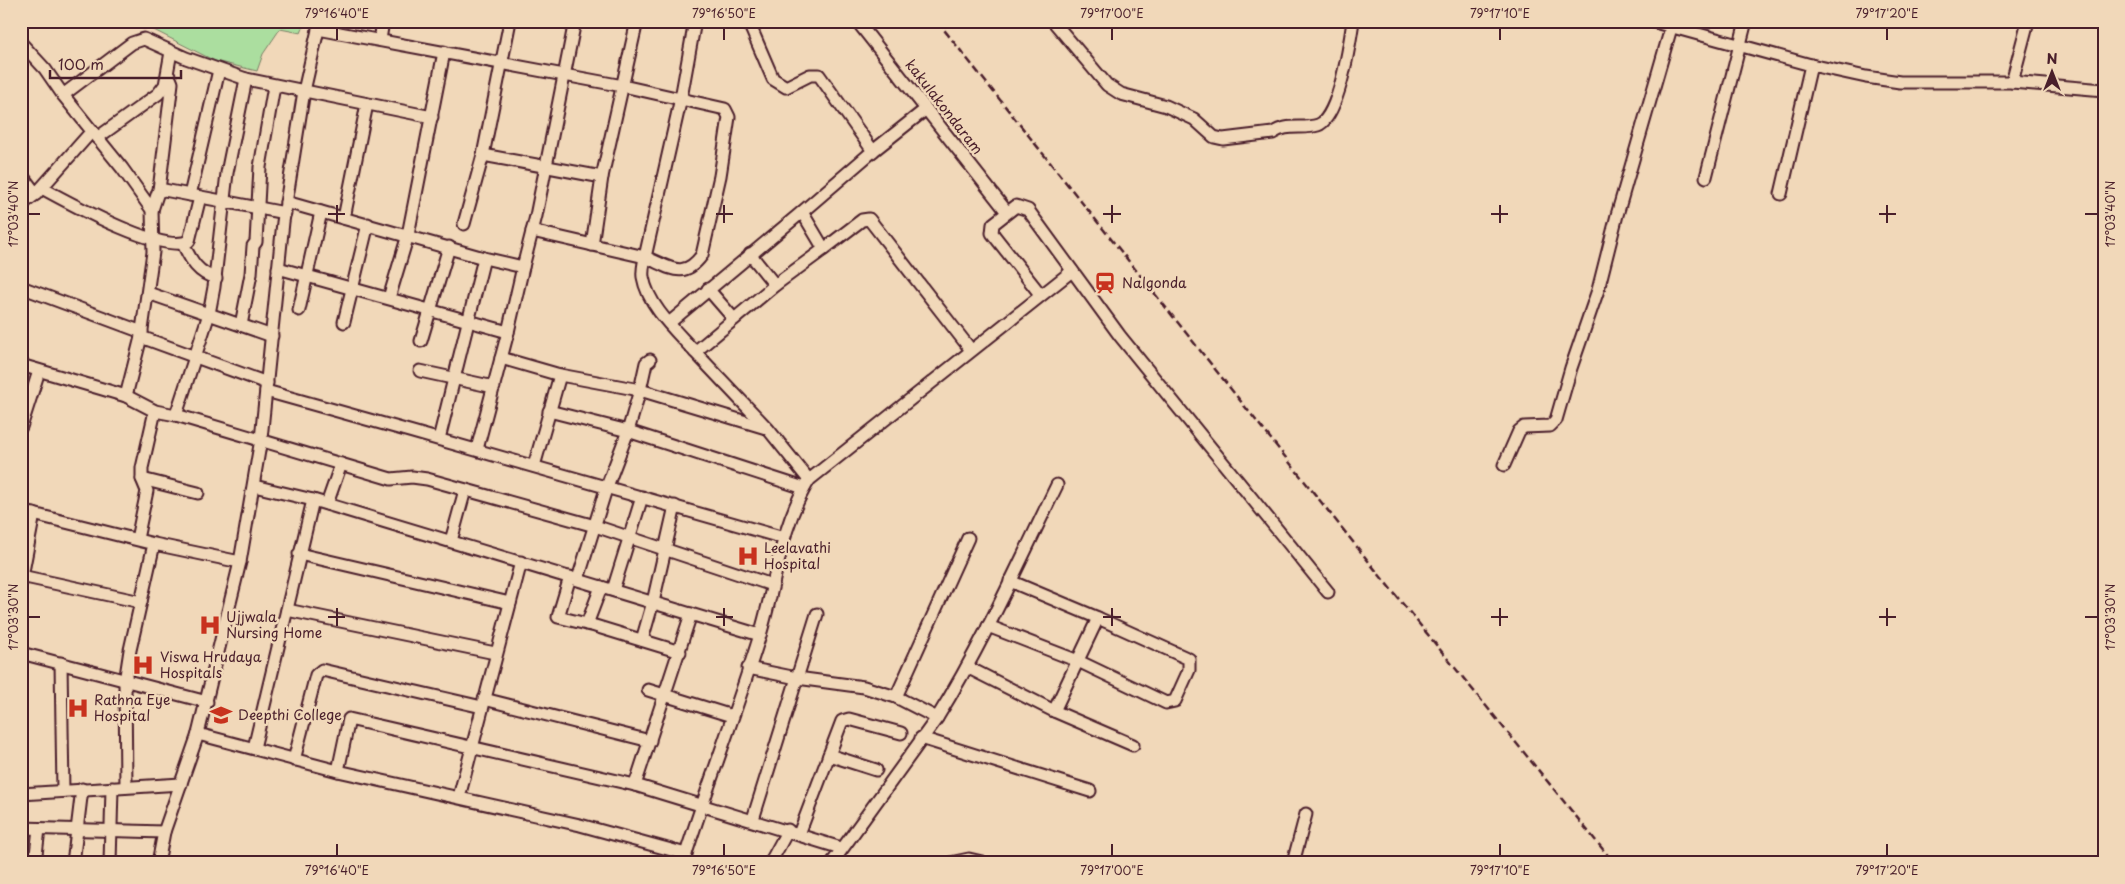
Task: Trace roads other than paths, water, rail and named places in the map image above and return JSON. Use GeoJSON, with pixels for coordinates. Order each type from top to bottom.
{"type":"FeatureCollection","features":[{"type":"Feature","properties":{"kind":"street"},"geometry":{"type":"LineString","coordinates":[[380,40],[383,21]]}},
{"type":"Feature","properties":{"kind":"street"},"geometry":{"type":"LineString","coordinates":[[464,224],[483,155],[503,64],[510,21]]}},
{"type":"Feature","properties":{"kind":"street"},"geometry":{"type":"LineString","coordinates":[[478,449],[532,231],[575,21]]}},
{"type":"Feature","properties":{"kind":"street"},"geometry":{"type":"LineString","coordinates":[[592,245],[602,177],[637,21]]}},
{"type":"Feature","properties":{"kind":"street"},"geometry":{"type":"LineString","coordinates":[[695,21],[645,257],[644,282],[651,298],[669,323],[768,429],[807,484]]}},
{"type":"Feature","properties":{"kind":"street"},"geometry":{"type":"LineString","coordinates":[[748,21],[773,79],[786,87],[810,75],[819,75],[873,152]]}},
{"type":"Feature","properties":{"kind":"street","name":"kakulakondaram"},"geometry":{"type":"LineString","coordinates":[[857,21],[1007,212]]}},
{"type":"Feature","properties":{"kind":"street"},"geometry":{"type":"LineString","coordinates":[[1054,21],[1107,85],[1121,94],[1166,106],[1194,119],[1214,137],[1223,139],[1273,133],[1279,128],[1318,126],[1326,121],[1339,87],[1350,48],[1353,21]]}},
{"type":"Feature","properties":{"kind":"street"},"geometry":{"type":"LineString","coordinates":[[1651,21],[1672,24],[1739,45],[1866,78],[1900,82],[2012,82],[2104,90]]}},
{"type":"Feature","properties":{"kind":"street"},"geometry":{"type":"LineString","coordinates":[[1706,177],[1746,21]]}},
{"type":"Feature","properties":{"kind":"street"},"geometry":{"type":"LineString","coordinates":[[2012,82],[2028,21]]}},
{"type":"Feature","properties":{"kind":"street"},"geometry":{"type":"LineString","coordinates":[[1504,465],[1519,431],[1524,427],[1550,426],[1556,420],[1571,368],[1598,290],[1617,215],[1672,24]]}},
{"type":"Feature","properties":{"kind":"street"},"geometry":{"type":"LineString","coordinates":[[158,863],[164,832],[198,734],[207,702],[240,562],[261,440],[278,268],[286,208],[304,91],[319,25],[380,40],[564,74],[680,98],[720,107],[728,112],[722,166],[709,230],[702,255],[695,264],[686,270],[678,270],[645,257],[532,231]]}},
{"type":"Feature","properties":{"kind":"street"},"geometry":{"type":"LineString","coordinates":[[63,95],[139,39],[150,41],[171,52],[246,79],[432,116]]}},
{"type":"Feature","properties":{"kind":"street"},"geometry":{"type":"LineString","coordinates":[[21,43],[45,69],[152,210]]}},
{"type":"Feature","properties":{"kind":"street"},"geometry":{"type":"LineString","coordinates":[[21,205],[39,191],[95,135],[158,94],[165,85],[171,52]]}},
{"type":"Feature","properties":{"kind":"street"},"geometry":{"type":"LineString","coordinates":[[389,298],[408,235],[444,52]]}},
{"type":"Feature","properties":{"kind":"street"},"geometry":{"type":"LineString","coordinates":[[1781,194],[1811,65]]}},
{"type":"Feature","properties":{"kind":"street"},"geometry":{"type":"LineString","coordinates":[[21,174],[39,191],[98,218],[153,240],[183,244],[189,241],[195,196],[219,70]]}},
{"type":"Feature","properties":{"kind":"street"},"geometry":{"type":"LineString","coordinates":[[126,396],[141,334],[148,293],[153,240],[152,210],[160,190],[172,83],[168,75]]}},
{"type":"Feature","properties":{"kind":"street"},"geometry":{"type":"LineString","coordinates":[[176,414],[209,314],[216,278],[222,202],[246,79]]}},
{"type":"Feature","properties":{"kind":"street"},"geometry":{"type":"LineString","coordinates":[[241,325],[251,274],[253,246],[256,242],[260,168],[274,86]]}},
{"type":"Feature","properties":{"kind":"street"},"geometry":{"type":"LineString","coordinates":[[344,218],[366,104]]}},
{"type":"Feature","properties":{"kind":"street"},"geometry":{"type":"LineString","coordinates":[[669,323],[926,109]]}},
{"type":"Feature","properties":{"kind":"street"},"geometry":{"type":"LineString","coordinates":[[483,155],[602,177]]}},
{"type":"Feature","properties":{"kind":"street"},"geometry":{"type":"LineString","coordinates":[[160,190],[258,209],[286,208],[321,212],[484,258],[523,266]]}},
{"type":"Feature","properties":{"kind":"street"},"geometry":{"type":"LineString","coordinates":[[1040,294],[992,234],[993,224],[1016,206],[1028,210],[1120,336],[1328,592]]}},
{"type":"Feature","properties":{"kind":"street"},"geometry":{"type":"LineString","coordinates":[[299,310],[321,212]]}},
{"type":"Feature","properties":{"kind":"street"},"geometry":{"type":"LineString","coordinates":[[802,212],[824,249]]}},
{"type":"Feature","properties":{"kind":"street"},"geometry":{"type":"LineString","coordinates":[[695,352],[776,285],[862,220],[869,219],[971,350]]}},
{"type":"Feature","properties":{"kind":"street"},"geometry":{"type":"LineString","coordinates":[[344,322],[368,224]]}},
{"type":"Feature","properties":{"kind":"street"},"geometry":{"type":"LineString","coordinates":[[183,244],[201,273],[216,278]]}},
{"type":"Feature","properties":{"kind":"street"},"geometry":{"type":"LineString","coordinates":[[421,340],[449,247]]}},
{"type":"Feature","properties":{"kind":"street"},"geometry":{"type":"LineString","coordinates":[[750,254],[776,285]]}},
{"type":"Feature","properties":{"kind":"street"},"geometry":{"type":"LineString","coordinates":[[438,439],[456,377],[484,258]]}},
{"type":"Feature","properties":{"kind":"street"},"geometry":{"type":"LineString","coordinates":[[278,268],[508,332]]}},
{"type":"Feature","properties":{"kind":"street"},"geometry":{"type":"LineString","coordinates":[[198,734],[338,771],[580,825],[684,858],[760,635],[784,538],[807,484],[1040,294],[1072,271]]}},
{"type":"Feature","properties":{"kind":"street"},"geometry":{"type":"LineString","coordinates":[[21,287],[141,334],[266,387],[606,488],[784,538]]}},
{"type":"Feature","properties":{"kind":"street"},"geometry":{"type":"LineString","coordinates":[[708,289],[734,319]]}},
{"type":"Feature","properties":{"kind":"street"},"geometry":{"type":"LineString","coordinates":[[148,293],[272,336]]}},
{"type":"Feature","properties":{"kind":"street"},"geometry":{"type":"LineString","coordinates":[[501,358],[560,375],[640,390],[768,429]]}},
{"type":"Feature","properties":{"kind":"street"},"geometry":{"type":"LineString","coordinates":[[650,360],[646,364],[628,431],[606,488],[595,526],[558,617],[680,652]]}},
{"type":"Feature","properties":{"kind":"street"},"geometry":{"type":"LineString","coordinates":[[21,365],[126,396],[155,411],[176,414],[391,479],[419,477],[595,526],[772,585]]}},
{"type":"Feature","properties":{"kind":"street"},"geometry":{"type":"LineString","coordinates":[[21,427],[39,371]]}},
{"type":"Feature","properties":{"kind":"street"},"geometry":{"type":"LineString","coordinates":[[420,371],[456,377],[494,387]]}},
{"type":"Feature","properties":{"kind":"street"},"geometry":{"type":"LineString","coordinates":[[534,466],[560,375]]}},
{"type":"Feature","properties":{"kind":"street"},"geometry":{"type":"LineString","coordinates":[[137,540],[147,490],[142,479],[142,468],[155,411]]}},
{"type":"Feature","properties":{"kind":"street"},"geometry":{"type":"LineString","coordinates":[[549,411],[628,431],[807,484]]}},
{"type":"Feature","properties":{"kind":"street"},"geometry":{"type":"LineString","coordinates":[[327,504],[341,464]]}},
{"type":"Feature","properties":{"kind":"street"},"geometry":{"type":"LineString","coordinates":[[142,479],[198,493]]}},
{"type":"Feature","properties":{"kind":"street"},"geometry":{"type":"LineString","coordinates":[[832,863],[841,848],[937,718],[988,626],[1057,485]]}},
{"type":"Feature","properties":{"kind":"street"},"geometry":{"type":"LineString","coordinates":[[254,486],[327,504],[760,635]]}},
{"type":"Feature","properties":{"kind":"street"},"geometry":{"type":"LineString","coordinates":[[451,541],[464,490]]}},
{"type":"Feature","properties":{"kind":"street"},"geometry":{"type":"LineString","coordinates":[[613,590],[642,497]]}},
{"type":"Feature","properties":{"kind":"street"},"geometry":{"type":"LineString","coordinates":[[254,748],[313,500]]}},
{"type":"Feature","properties":{"kind":"street"},"geometry":{"type":"LineString","coordinates":[[642,640],[653,602],[675,506]]}},
{"type":"Feature","properties":{"kind":"street"},"geometry":{"type":"LineString","coordinates":[[21,510],[137,540],[240,562]]}},
{"type":"Feature","properties":{"kind":"street"},"geometry":{"type":"LineString","coordinates":[[34,514],[22,578],[141,602]]}},
{"type":"Feature","properties":{"kind":"street"},"geometry":{"type":"LineString","coordinates":[[896,697],[968,538]]}},
{"type":"Feature","properties":{"kind":"street"},"geometry":{"type":"LineString","coordinates":[[126,787],[125,682],[130,650],[154,544]]}},
{"type":"Feature","properties":{"kind":"street"},"geometry":{"type":"LineString","coordinates":[[299,554],[510,603]]}},
{"type":"Feature","properties":{"kind":"street"},"geometry":{"type":"LineString","coordinates":[[459,797],[495,653],[521,562]]}},
{"type":"Feature","properties":{"kind":"street"},"geometry":{"type":"LineString","coordinates":[[988,626],[1078,662],[1166,702],[1175,701],[1190,664],[1185,656],[1010,581]]}},
{"type":"Feature","properties":{"kind":"street"},"geometry":{"type":"LineString","coordinates":[[587,624],[601,587]]}},
{"type":"Feature","properties":{"kind":"street"},"geometry":{"type":"LineString","coordinates":[[287,610],[495,653]]}},
{"type":"Feature","properties":{"kind":"street"},"geometry":{"type":"LineString","coordinates":[[635,785],[666,696],[691,614]]}},
{"type":"Feature","properties":{"kind":"street"},"geometry":{"type":"LineString","coordinates":[[753,819],[817,614]]}},
{"type":"Feature","properties":{"kind":"street"},"geometry":{"type":"LineString","coordinates":[[1054,711],[1098,618]]}},
{"type":"Feature","properties":{"kind":"street"},"geometry":{"type":"LineString","coordinates":[[21,653],[125,682],[207,702]]}},
{"type":"Feature","properties":{"kind":"street"},"geometry":{"type":"LineString","coordinates":[[61,663],[63,791]]}},
{"type":"Feature","properties":{"kind":"street"},"geometry":{"type":"LineString","coordinates":[[967,666],[1054,711],[1133,746]]}},
{"type":"Feature","properties":{"kind":"street"},"geometry":{"type":"LineString","coordinates":[[748,668],[797,678],[864,687],[896,697],[937,718]]}},
{"type":"Feature","properties":{"kind":"street"},"geometry":{"type":"LineString","coordinates":[[294,760],[316,675],[322,670],[483,703],[650,741]]}},
{"type":"Feature","properties":{"kind":"street"},"geometry":{"type":"LineString","coordinates":[[648,690],[732,716]]}},
{"type":"Feature","properties":{"kind":"street"},"geometry":{"type":"LineString","coordinates":[[338,771],[349,719],[635,785],[753,819],[841,848]]}},
{"type":"Feature","properties":{"kind":"street"},"geometry":{"type":"LineString","coordinates":[[770,863],[794,832],[829,755],[839,726],[846,719],[901,733]]}},
{"type":"Feature","properties":{"kind":"street"},"geometry":{"type":"LineString","coordinates":[[921,738],[1090,791]]}},
{"type":"Feature","properties":{"kind":"street"},"geometry":{"type":"LineString","coordinates":[[829,755],[876,770]]}},
{"type":"Feature","properties":{"kind":"street"},"geometry":{"type":"LineString","coordinates":[[21,794],[181,784]]}},
{"type":"Feature","properties":{"kind":"street"},"geometry":{"type":"LineString","coordinates":[[110,863],[112,788]]}},
{"type":"Feature","properties":{"kind":"street"},"geometry":{"type":"LineString","coordinates":[[73,863],[82,789]]}},
{"type":"Feature","properties":{"kind":"street"},"geometry":{"type":"LineString","coordinates":[[1293,863],[1306,814]]}},
{"type":"Feature","properties":{"kind":"street"},"geometry":{"type":"LineString","coordinates":[[21,828],[164,832]]}},
{"type":"Feature","properties":{"kind":"street"},"geometry":{"type":"LineString","coordinates":[[35,863],[39,829]]}},
{"type":"Feature","properties":{"kind":"street"},"geometry":{"type":"LineString","coordinates":[[950,863],[969,859],[982,862]]}},
{"type":"Feature","properties":{"kind":"railway"},"geometry":{"type":"LineString","coordinates":[[937,21],[1385,582],[1614,863]]}},
{"type":"Feature","properties":{"kind":"place","name":"Nalgonda"},"geometry":{"type":"Point","coordinates":[1105,283]}},
{"type":"Feature","properties":{"kind":"place","name":"Leelavathi Hospital"},"geometry":{"type":"Point","coordinates":[748,556]}},
{"type":"Feature","properties":{"kind":"place","name":"Ujjwala Nursing Home"},"geometry":{"type":"Point","coordinates":[210,625]}},
{"type":"Feature","properties":{"kind":"place","name":"Viswa Hrudaya Hospitals"},"geometry":{"type":"Point","coordinates":[143,665]}},
{"type":"Feature","properties":{"kind":"place","name":"Rathna Eye Hospital"},"geometry":{"type":"Point","coordinates":[78,708]}},
{"type":"Feature","properties":{"kind":"place","name":"Deepthi College"},"geometry":{"type":"Point","coordinates":[221,715]}}]}
